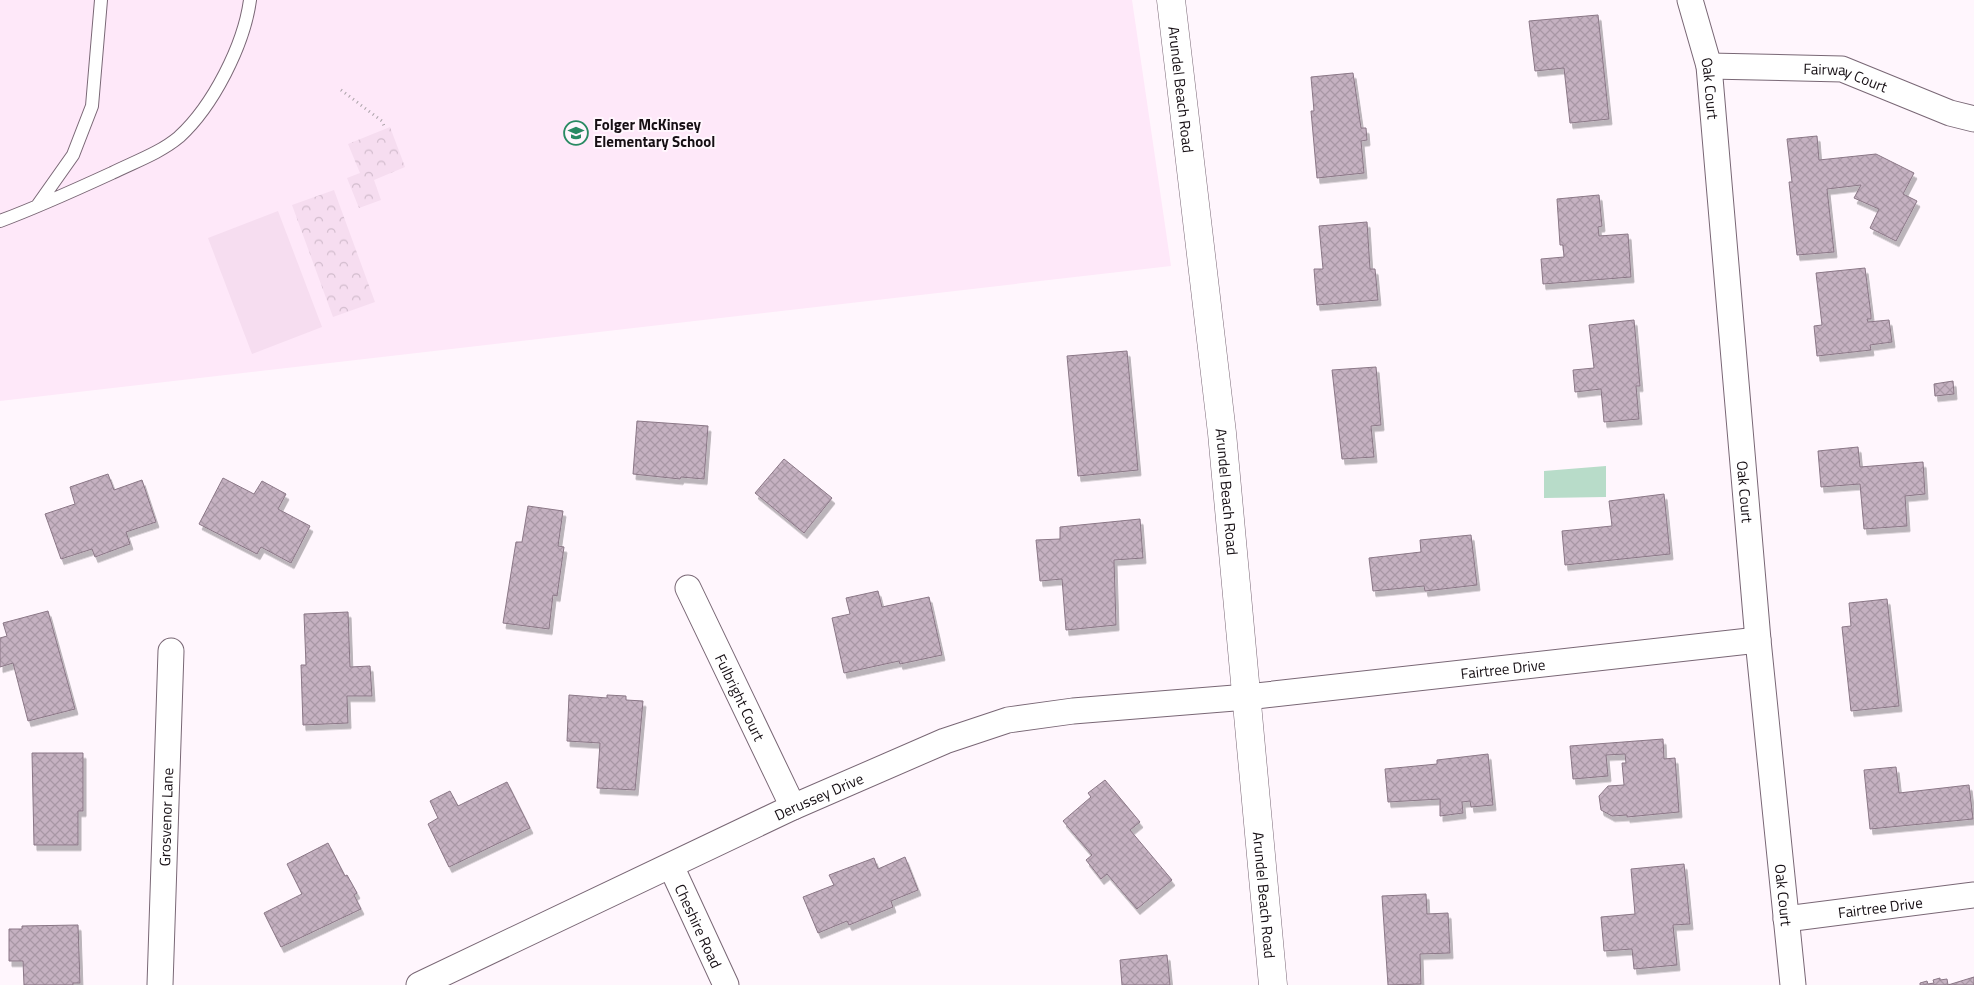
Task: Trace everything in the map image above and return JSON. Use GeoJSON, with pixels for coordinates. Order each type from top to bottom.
{"type":"FeatureCollection","features":[{"type":"Feature","properties":{"kind":"street","name":"Arundel Beach Road"},"geometry":{"type":"LineString","coordinates":[[1171,0],[1222,433],[1273,985]]}},
{"type":"Feature","properties":{"kind":"street","name":"Oak Court"},"geometry":{"type":"LineString","coordinates":[[1690,0],[1709,66],[1758,640],[1793,985]]}},
{"type":"Feature","properties":{"kind":"street","name":"Fairway Court"},"geometry":{"type":"LineString","coordinates":[[1709,66],[1842,69],[1950,113],[1974,119]]}},
{"type":"Feature","properties":{"kind":"street","name":"Fulbright Court"},"geometry":{"type":"LineString","coordinates":[[688,588],[794,807]]}},
{"type":"Feature","properties":{"kind":"street","name":"Fairtree Drive"},"geometry":{"type":"LineString","coordinates":[[1247,697],[1758,640]]}},
{"type":"Feature","properties":{"kind":"street","name":"Grosvenor Lane"},"geometry":{"type":"LineString","coordinates":[[160,985],[171,651]]}},
{"type":"Feature","properties":{"kind":"street","name":"Derussey Drive"},"geometry":{"type":"LineString","coordinates":[[418,985],[794,807],[945,741],[1008,720],[1074,711],[1247,697]]}},
{"type":"Feature","properties":{"kind":"street","name":"Cheshire Road"},"geometry":{"type":"LineString","coordinates":[[671,866],[726,985]]}},
{"type":"Feature","properties":{"kind":"street","name":"Fairtree Drive"},"geometry":{"type":"LineString","coordinates":[[1786,919],[1974,895]]}},
{"type":"Feature","properties":{"kind":"lane"},"geometry":{"type":"LineString","coordinates":[[35,208],[73,155],[92,106],[101,0]]}},
{"type":"Feature","properties":{"kind":"lane"},"geometry":{"type":"LineString","coordinates":[[0,221],[35,208],[150,155],[179,137],[201,112],[228,69],[247,19],[250,0]]}},
{"type":"Feature","properties":{"kind":"path"},"geometry":{"type":"LineString","coordinates":[[341,90],[382,121],[384,126]]}},
{"type":"Feature","properties":{"kind":"shaded area","name":"Folger McKinsey Elementary School"},"geometry":{"type":"Polygon","coordinates":[[[0,0],[1132,0],[1171,266],[0,401],[0,0]]]}},
{"type":"Feature","properties":{"kind":"shaded area"},"geometry":{"type":"Polygon","coordinates":[[[1606,466],[1606,497],[1544,498],[1544,471],[1606,466]]]}},
{"type":"Feature","properties":{"kind":"green space"},"geometry":{"type":"Polygon","coordinates":[[[390,127],[405,167],[374,180],[381,200],[359,208],[347,178],[360,173],[348,144],[390,127]]]}},
{"type":"Feature","properties":{"kind":"green space"},"geometry":{"type":"Polygon","coordinates":[[[334,190],[375,302],[333,317],[292,205],[334,190]]]}},
{"type":"Feature","properties":{"kind":"green space"},"geometry":{"type":"Polygon","coordinates":[[[278,211],[322,327],[252,354],[208,238],[278,211]]]}},
{"type":"Feature","properties":{"kind":"building"},"geometry":{"type":"Polygon","coordinates":[[[1598,15],[1609,119],[1570,123],[1564,68],[1535,71],[1529,21],[1598,15]]]}},
{"type":"Feature","properties":{"kind":"building"},"geometry":{"type":"Polygon","coordinates":[[[1353,73],[1361,128],[1366,128],[1367,140],[1361,141],[1364,173],[1317,178],[1311,111],[1314,111],[1311,77],[1353,73]]]}},
{"type":"Feature","properties":{"kind":"building"},"geometry":{"type":"Polygon","coordinates":[[[1817,136],[1819,160],[1876,154],[1914,173],[1903,194],[1917,201],[1896,241],[1870,228],[1879,209],[1854,198],[1861,185],[1827,189],[1834,252],[1797,255],[1789,182],[1792,182],[1787,139],[1817,136]]]}},
{"type":"Feature","properties":{"kind":"building"},"geometry":{"type":"Polygon","coordinates":[[[1599,195],[1602,226],[1598,227],[1599,236],[1628,234],[1631,277],[1543,284],[1541,259],[1564,257],[1563,245],[1560,245],[1557,199],[1599,195]]]}},
{"type":"Feature","properties":{"kind":"building"},"geometry":{"type":"Polygon","coordinates":[[[1367,222],[1370,269],[1375,269],[1378,300],[1317,305],[1314,269],[1323,269],[1319,226],[1367,222]]]}},
{"type":"Feature","properties":{"kind":"building"},"geometry":{"type":"Polygon","coordinates":[[[1865,268],[1871,315],[1871,319],[1867,319],[1868,322],[1889,320],[1892,342],[1870,345],[1871,350],[1817,356],[1814,326],[1822,325],[1816,273],[1865,268]]]}},
{"type":"Feature","properties":{"kind":"building"},"geometry":{"type":"Polygon","coordinates":[[[1634,320],[1640,386],[1636,386],[1639,419],[1604,422],[1601,389],[1575,392],[1573,370],[1594,368],[1589,325],[1634,320]]]}},
{"type":"Feature","properties":{"kind":"building"},"geometry":{"type":"Polygon","coordinates":[[[1127,351],[1138,470],[1078,476],[1067,356],[1127,351]]]}},
{"type":"Feature","properties":{"kind":"building"},"geometry":{"type":"Polygon","coordinates":[[[1376,367],[1381,425],[1371,426],[1374,457],[1342,459],[1332,370],[1376,367]]]}},
{"type":"Feature","properties":{"kind":"building"},"geometry":{"type":"Polygon","coordinates":[[[1953,381],[1954,394],[1935,396],[1934,384],[1953,381]]]}},
{"type":"Feature","properties":{"kind":"building"},"geometry":{"type":"Polygon","coordinates":[[[637,421],[708,426],[704,479],[681,477],[680,479],[633,474],[637,421]]]}},
{"type":"Feature","properties":{"kind":"building"},"geometry":{"type":"Polygon","coordinates":[[[1858,447],[1860,467],[1923,462],[1925,494],[1905,496],[1907,526],[1864,529],[1860,484],[1821,487],[1818,451],[1858,447]]]}},
{"type":"Feature","properties":{"kind":"building"},"geometry":{"type":"Polygon","coordinates":[[[784,459],[832,498],[804,533],[755,493],[784,459]]]}},
{"type":"Feature","properties":{"kind":"building"},"geometry":{"type":"Polygon","coordinates":[[[108,474],[114,490],[142,480],[156,522],[126,532],[130,544],[95,557],[92,549],[61,559],[45,514],[75,504],[70,487],[108,474]]]}},
{"type":"Feature","properties":{"kind":"building"},"geometry":{"type":"Polygon","coordinates":[[[223,478],[254,494],[262,481],[286,494],[278,509],[310,526],[291,563],[261,547],[257,554],[199,524],[223,478]]]}},
{"type":"Feature","properties":{"kind":"building"},"geometry":{"type":"Polygon","coordinates":[[[1664,494],[1670,554],[1565,565],[1562,531],[1612,526],[1609,501],[1664,494]]]}},
{"type":"Feature","properties":{"kind":"building"},"geometry":{"type":"Polygon","coordinates":[[[528,506],[563,511],[558,546],[564,547],[557,596],[553,595],[549,629],[503,623],[516,542],[522,542],[528,506]]]}},
{"type":"Feature","properties":{"kind":"building"},"geometry":{"type":"Polygon","coordinates":[[[1140,519],[1143,558],[1114,560],[1116,625],[1066,630],[1062,579],[1040,581],[1036,540],[1060,539],[1060,527],[1140,519]]]}},
{"type":"Feature","properties":{"kind":"building"},"geometry":{"type":"Polygon","coordinates":[[[1471,535],[1477,585],[1425,591],[1424,586],[1373,591],[1369,558],[1421,552],[1420,540],[1471,535]]]}},
{"type":"Feature","properties":{"kind":"building"},"geometry":{"type":"Polygon","coordinates":[[[878,591],[882,607],[929,597],[942,655],[900,664],[899,661],[844,673],[832,618],[850,614],[846,598],[878,591]]]}},
{"type":"Feature","properties":{"kind":"building"},"geometry":{"type":"Polygon","coordinates":[[[1887,599],[1899,706],[1851,711],[1842,627],[1851,626],[1849,603],[1887,599]]]}},
{"type":"Feature","properties":{"kind":"building"},"geometry":{"type":"Polygon","coordinates":[[[48,611],[75,709],[28,721],[13,663],[0,667],[0,638],[7,636],[3,623],[48,611]]]}},
{"type":"Feature","properties":{"kind":"building"},"geometry":{"type":"Polygon","coordinates":[[[348,612],[350,667],[370,666],[372,696],[347,696],[348,723],[303,725],[301,665],[306,665],[304,614],[348,612]]]}},
{"type":"Feature","properties":{"kind":"building"},"geometry":{"type":"Polygon","coordinates":[[[569,695],[607,698],[607,695],[626,696],[626,700],[643,701],[635,790],[597,788],[600,743],[567,741],[569,695]]]}},
{"type":"Feature","properties":{"kind":"building"},"geometry":{"type":"Polygon","coordinates":[[[1663,739],[1664,759],[1675,758],[1679,812],[1627,817],[1627,815],[1612,816],[1601,810],[1599,796],[1608,786],[1624,785],[1622,763],[1626,763],[1625,754],[1606,755],[1608,776],[1573,779],[1570,746],[1663,739]]]}},
{"type":"Feature","properties":{"kind":"building"},"geometry":{"type":"Polygon","coordinates":[[[32,753],[83,753],[83,811],[78,811],[78,845],[34,845],[32,753]]]}},
{"type":"Feature","properties":{"kind":"building"},"geometry":{"type":"Polygon","coordinates":[[[1488,754],[1493,805],[1471,807],[1470,801],[1462,802],[1463,813],[1440,816],[1440,799],[1388,802],[1385,769],[1437,764],[1437,760],[1488,754]]]}},
{"type":"Feature","properties":{"kind":"building"},"geometry":{"type":"Polygon","coordinates":[[[1896,767],[1899,793],[1969,785],[1973,819],[1870,829],[1864,770],[1896,767]]]}},
{"type":"Feature","properties":{"kind":"building"},"geometry":{"type":"Polygon","coordinates":[[[1105,780],[1140,822],[1130,830],[1172,880],[1137,909],[1107,874],[1101,879],[1086,860],[1092,855],[1063,821],[1091,797],[1088,793],[1105,780]]]}},
{"type":"Feature","properties":{"kind":"building"},"geometry":{"type":"Polygon","coordinates":[[[507,782],[530,828],[449,867],[428,824],[438,818],[430,801],[450,791],[458,806],[507,782]]]}},
{"type":"Feature","properties":{"kind":"building"},"geometry":{"type":"Polygon","coordinates":[[[328,843],[345,876],[347,875],[357,893],[354,895],[361,909],[281,947],[264,913],[302,894],[287,864],[328,843]]]}},
{"type":"Feature","properties":{"kind":"building"},"geometry":{"type":"Polygon","coordinates":[[[905,857],[918,890],[891,901],[893,907],[849,925],[847,921],[818,933],[803,897],[834,885],[829,875],[874,858],[878,869],[905,857]]]}},
{"type":"Feature","properties":{"kind":"building"},"geometry":{"type":"Polygon","coordinates":[[[1684,864],[1690,924],[1673,925],[1677,965],[1634,969],[1632,949],[1604,951],[1601,917],[1635,914],[1631,869],[1684,864]]]}},
{"type":"Feature","properties":{"kind":"building"},"geometry":{"type":"Polygon","coordinates":[[[1426,894],[1427,914],[1448,913],[1450,953],[1420,954],[1421,984],[1388,985],[1382,896],[1426,894]]]}},
{"type":"Feature","properties":{"kind":"building"},"geometry":{"type":"Polygon","coordinates":[[[78,925],[80,983],[73,983],[73,985],[24,985],[23,961],[9,961],[9,929],[22,929],[22,926],[78,925]]]}},
{"type":"Feature","properties":{"kind":"building"},"geometry":{"type":"Polygon","coordinates":[[[1167,955],[1170,985],[1122,985],[1120,960],[1167,955]]]}},
{"type":"Feature","properties":{"kind":"building"},"geometry":{"type":"Polygon","coordinates":[[[1974,977],[1974,985],[1948,985],[1974,977]]]}},
{"type":"Feature","properties":{"kind":"building"},"geometry":{"type":"Polygon","coordinates":[[[1940,978],[1940,980],[1947,979],[1948,985],[1920,985],[1920,983],[1927,981],[1928,984],[1934,983],[1933,980],[1940,978]]]}},
{"type":"Feature","properties":{"kind":"place","name":"Folger McKinsey Elementary School"},"geometry":{"type":"Point","coordinates":[576,133]}}]}
